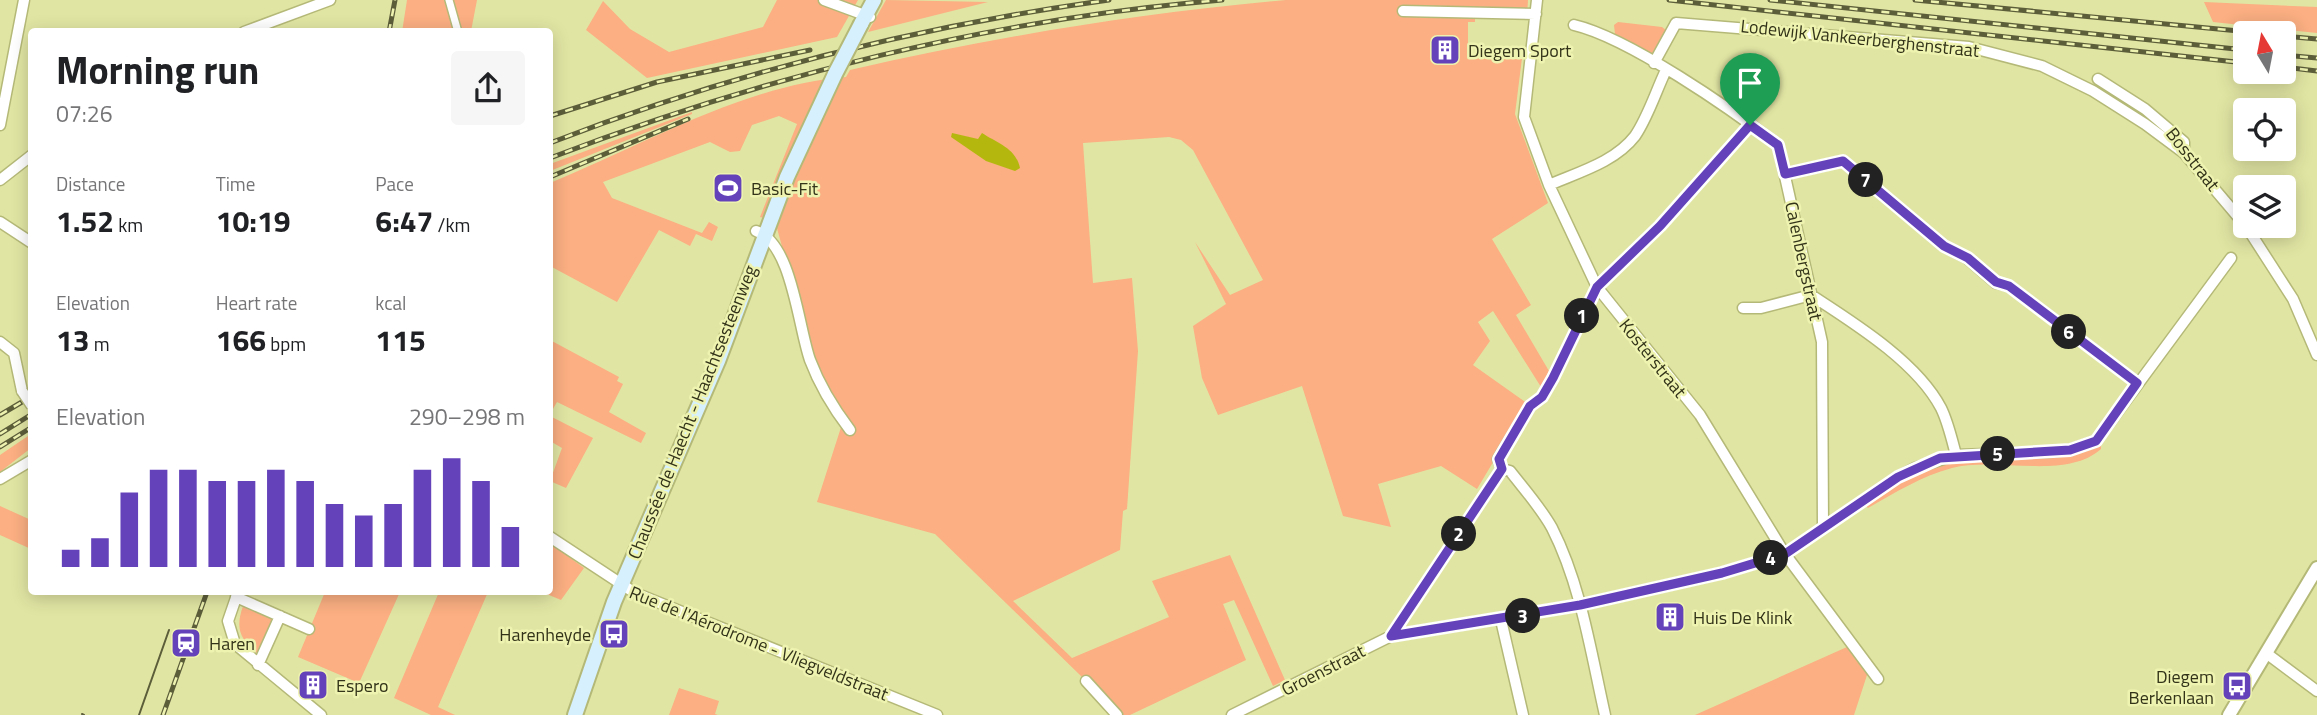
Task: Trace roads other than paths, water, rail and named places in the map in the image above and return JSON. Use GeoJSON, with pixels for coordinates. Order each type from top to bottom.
{"type":"FeatureCollection","features":[{"type":"Feature","properties":{"kind":"main road","name":"Chaussée de Haecht - Haachtsesteenweg"},"geometry":{"type":"LineString","coordinates":[[575,715],[588,670],[621,586],[718,360],[761,232],[865,12]]}},
{"type":"Feature","properties":{"kind":"street"},"geometry":{"type":"LineString","coordinates":[[0,125],[24,0]]}},
{"type":"Feature","properties":{"kind":"street"},"geometry":{"type":"LineString","coordinates":[[254,28],[314,3],[330,0]]}},
{"type":"Feature","properties":{"kind":"street"},"geometry":{"type":"LineString","coordinates":[[449,0],[457,28]]}},
{"type":"Feature","properties":{"kind":"street"},"geometry":{"type":"LineString","coordinates":[[824,0],[865,12]]}},
{"type":"Feature","properties":{"kind":"street","name":"Kosterstraat"},"geometry":{"type":"LineString","coordinates":[[1537,0],[1524,117],[1549,185],[1597,287],[1700,415],[1785,554],[1878,679]]}},
{"type":"Feature","properties":{"kind":"street"},"geometry":{"type":"LineString","coordinates":[[1403,11],[1536,14]]}},
{"type":"Feature","properties":{"kind":"street","name":"Lodewijk Vankeerberghenstraat"},"geometry":{"type":"LineString","coordinates":[[1654,63],[1676,23],[1969,47],[1995,52],[2068,78],[2145,124],[2184,153]]}},
{"type":"Feature","properties":{"kind":"street","name":"Calenbergstraat"},"geometry":{"type":"LineString","coordinates":[[1574,25],[1595,30],[1654,63],[1778,145],[1822,342],[1823,526]]}},
{"type":"Feature","properties":{"kind":"street"},"geometry":{"type":"LineString","coordinates":[[1549,185],[1609,159],[1623,148],[1636,134],[1665,70]]}},
{"type":"Feature","properties":{"kind":"street","name":"Bosstraat"},"geometry":{"type":"LineString","coordinates":[[2098,79],[2170,128],[2184,142],[2184,153],[2233,210]]}},
{"type":"Feature","properties":{"kind":"street"},"geometry":{"type":"LineString","coordinates":[[1502,469],[1499,459],[1530,406],[1542,397],[1553,378],[1597,287],[1660,226],[1750,125]]}},
{"type":"Feature","properties":{"kind":"street"},"geometry":{"type":"LineString","coordinates":[[0,180],[28,158]]}},
{"type":"Feature","properties":{"kind":"street"},"geometry":{"type":"LineString","coordinates":[[1785,174],[1843,161],[1944,246],[1968,258],[1996,282],[2009,286],[2137,383]]}},
{"type":"Feature","properties":{"kind":"street"},"geometry":{"type":"LineString","coordinates":[[0,222],[28,240]]}},
{"type":"Feature","properties":{"kind":"street"},"geometry":{"type":"LineString","coordinates":[[761,232],[781,254],[810,361],[850,430]]}},
{"type":"Feature","properties":{"kind":"street","name":"Bosstraat"},"geometry":{"type":"LineString","coordinates":[[2254,238],[2288,290],[2317,355]]}},
{"type":"Feature","properties":{"kind":"street","name":"Groenstraat"},"geometry":{"type":"LineString","coordinates":[[1232,715],[1391,636],[1580,605],[1722,573],[1785,554],[1823,526],[1915,468],[1956,455],[2059,451],[2096,441],[2231,258]]}},
{"type":"Feature","properties":{"kind":"street"},"geometry":{"type":"LineString","coordinates":[[1743,308],[1760,308],[1811,295],[1853,322],[1918,377],[1942,410],[1956,455]]}},
{"type":"Feature","properties":{"kind":"street"},"geometry":{"type":"LineString","coordinates":[[0,342],[14,353],[22,391],[28,400]]}},
{"type":"Feature","properties":{"kind":"street"},"geometry":{"type":"LineString","coordinates":[[0,479],[28,462]]}},
{"type":"Feature","properties":{"kind":"street"},"geometry":{"type":"LineString","coordinates":[[1502,469],[1510,471],[1551,526],[1564,555],[1580,605],[1605,715]]}},
{"type":"Feature","properties":{"kind":"street"},"geometry":{"type":"LineString","coordinates":[[1391,636],[1502,469]]}},
{"type":"Feature","properties":{"kind":"street","name":"Rue de l'Aérodrome - Vliegveldstraat"},"geometry":{"type":"LineString","coordinates":[[553,539],[621,586],[937,715]]}},
{"type":"Feature","properties":{"kind":"street"},"geometry":{"type":"LineString","coordinates":[[2229,715],[2317,568]]}},
{"type":"Feature","properties":{"kind":"street"},"geometry":{"type":"LineString","coordinates":[[237,595],[228,621],[230,636],[258,665],[321,715]]}},
{"type":"Feature","properties":{"kind":"street"},"geometry":{"type":"LineString","coordinates":[[239,595],[309,629]]}},
{"type":"Feature","properties":{"kind":"street"},"geometry":{"type":"LineString","coordinates":[[258,665],[280,616]]}},
{"type":"Feature","properties":{"kind":"street"},"geometry":{"type":"LineString","coordinates":[[1501,620],[1523,715]]}},
{"type":"Feature","properties":{"kind":"street"},"geometry":{"type":"LineString","coordinates":[[2266,653],[2317,691]]}},
{"type":"Feature","properties":{"kind":"street"},"geometry":{"type":"LineString","coordinates":[[1086,681],[1117,715]]}},
{"type":"Feature","properties":{"kind":"tram line"},"geometry":{"type":"LineString","coordinates":[[139,715],[169,630]]}},
{"type":"Feature","properties":{"kind":"railway"},"geometry":{"type":"LineString","coordinates":[[390,28],[395,0]]}},
{"type":"Feature","properties":{"kind":"railway"},"geometry":{"type":"LineString","coordinates":[[553,142],[686,95],[825,55],[967,24],[1109,0]]}},
{"type":"Feature","properties":{"kind":"railway"},"geometry":{"type":"LineString","coordinates":[[553,157],[713,101],[880,55],[1050,21],[1222,0]]}},
{"type":"Feature","properties":{"kind":"railway"},"geometry":{"type":"LineString","coordinates":[[1669,0],[2233,62]]}},
{"type":"Feature","properties":{"kind":"railway"},"geometry":{"type":"LineString","coordinates":[[1770,0],[2233,49]]}},
{"type":"Feature","properties":{"kind":"railway"},"geometry":{"type":"LineString","coordinates":[[1915,0],[2233,30]]}},
{"type":"Feature","properties":{"kind":"railway"},"geometry":{"type":"LineString","coordinates":[[2296,37],[2317,39]]}},
{"type":"Feature","properties":{"kind":"railway"},"geometry":{"type":"LineString","coordinates":[[553,115],[657,82],[810,50]]}},
{"type":"Feature","properties":{"kind":"railway"},"geometry":{"type":"LineString","coordinates":[[2296,56],[2317,58]]}},
{"type":"Feature","properties":{"kind":"railway"},"geometry":{"type":"LineString","coordinates":[[2296,68],[2317,71]]}},
{"type":"Feature","properties":{"kind":"railway"},"geometry":{"type":"LineString","coordinates":[[553,176],[688,119]]}},
{"type":"Feature","properties":{"kind":"railway"},"geometry":{"type":"LineString","coordinates":[[0,415],[28,398]]}},
{"type":"Feature","properties":{"kind":"railway"},"geometry":{"type":"LineString","coordinates":[[0,434],[28,416]]}},
{"type":"Feature","properties":{"kind":"railway"},"geometry":{"type":"LineString","coordinates":[[0,447],[28,430]]}},
{"type":"Feature","properties":{"kind":"railway"},"geometry":{"type":"LineString","coordinates":[[163,715],[206,595]]}},
{"type":"Feature","properties":{"kind":"place","name":"Diegem Sport"},"geometry":{"type":"Point","coordinates":[1445,50]}},
{"type":"Feature","properties":{"kind":"place","name":"Basic-Fit"},"geometry":{"type":"Point","coordinates":[728,188]}},
{"type":"Feature","properties":{"kind":"place","name":"Huis De Klink"},"geometry":{"type":"Point","coordinates":[1670,617]}},
{"type":"Feature","properties":{"kind":"place","name":"Harenheyde"},"geometry":{"type":"Point","coordinates":[614,634]}},
{"type":"Feature","properties":{"kind":"place","name":"Haren"},"geometry":{"type":"Point","coordinates":[186,643]}},
{"type":"Feature","properties":{"kind":"place","name":"Espero"},"geometry":{"type":"Point","coordinates":[313,685]}},
{"type":"Feature","properties":{"kind":"place","name":"Diegem Berkenlaan"},"geometry":{"type":"Point","coordinates":[2237,686]}}]}
